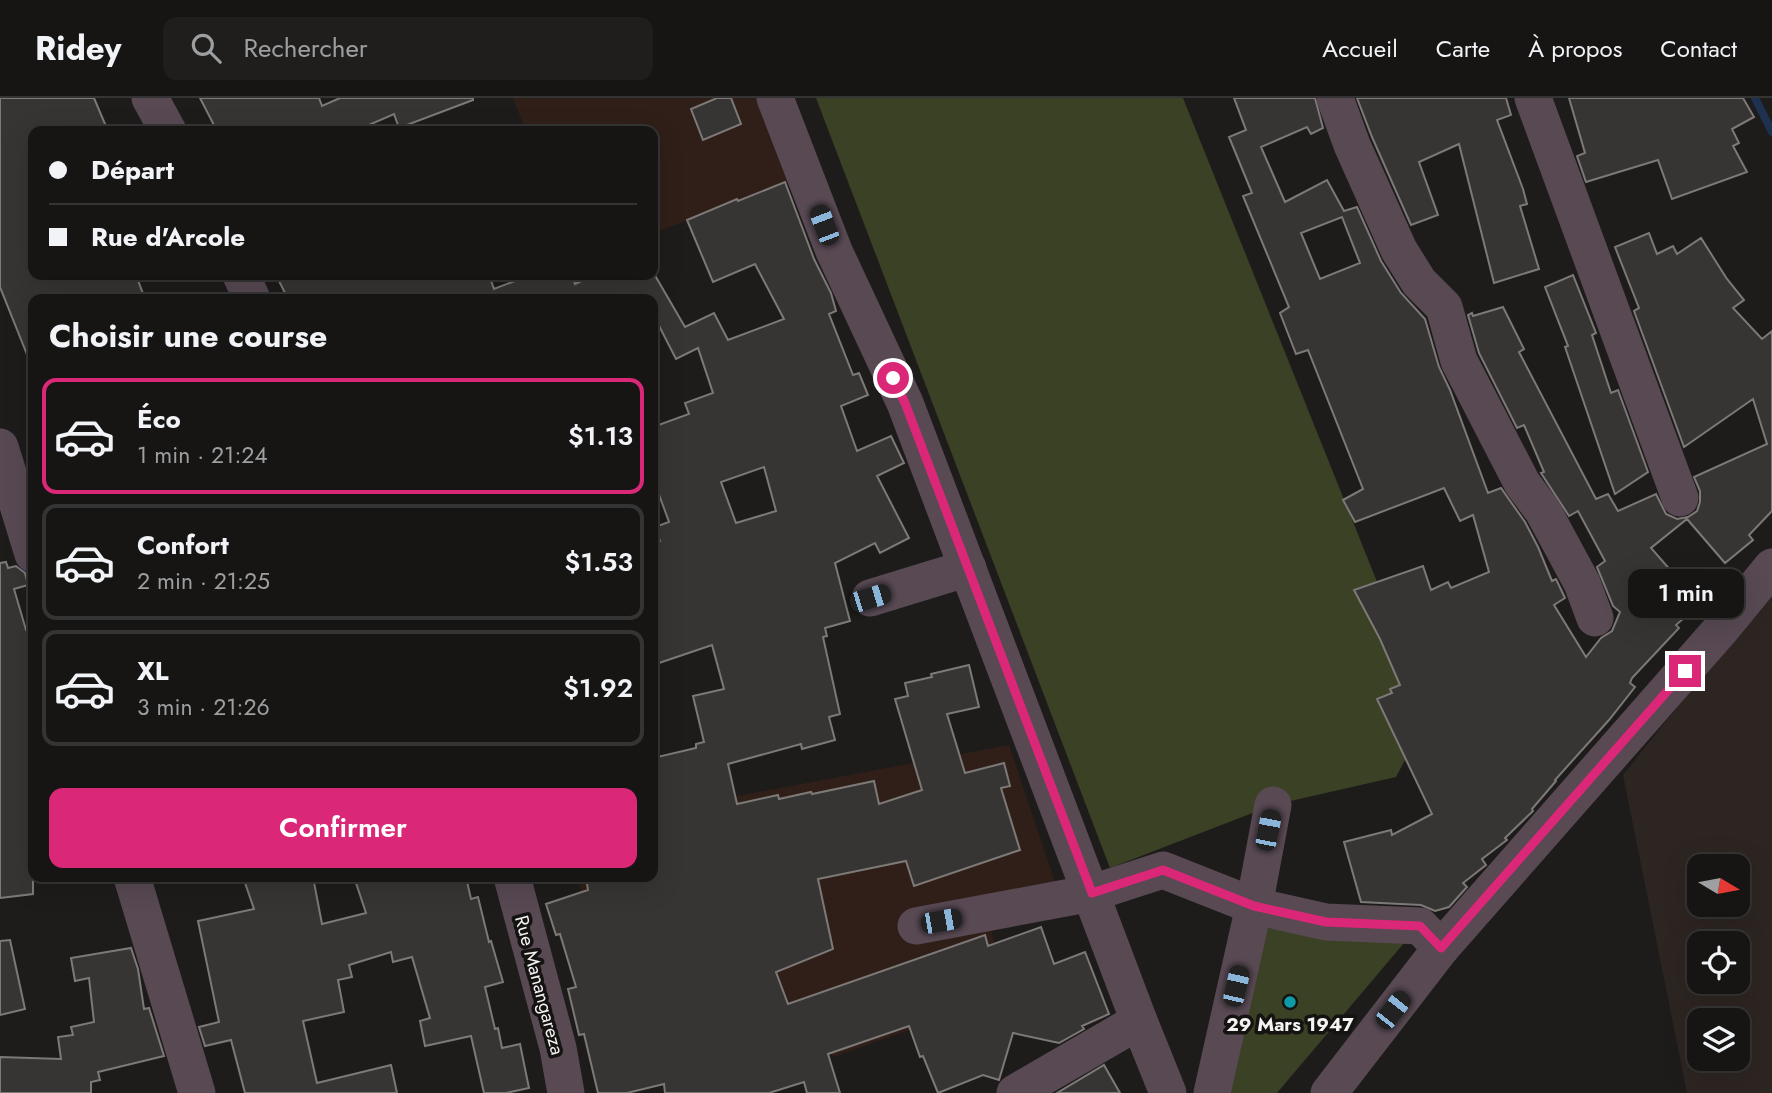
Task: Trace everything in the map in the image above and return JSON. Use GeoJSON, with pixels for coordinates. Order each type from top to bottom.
{"type":"FeatureCollection","features":[{"type":"Feature","properties":{"kind":"street"},"geometry":{"type":"LineString","coordinates":[[150,98],[165,126]]}},
{"type":"Feature","properties":{"kind":"street"},"geometry":{"type":"LineString","coordinates":[[775,98],[834,251],[905,403],[1168,1093]]}},
{"type":"Feature","properties":{"kind":"street"},"geometry":{"type":"LineString","coordinates":[[1335,98],[1352,145],[1399,250],[1419,282],[1444,307],[1459,360],[1522,483],[1543,511],[1582,583],[1595,618]]}},
{"type":"Feature","properties":{"kind":"street"},"geometry":{"type":"LineString","coordinates":[[1533,98],[1680,498]]}},
{"type":"Feature","properties":{"kind":"street"},"geometry":{"type":"LineString","coordinates":[[0,447],[28,538]]}},
{"type":"Feature","properties":{"kind":"street"},"geometry":{"type":"LineString","coordinates":[[1329,1093],[1441,948],[1722,628],[1772,567]]}},
{"type":"Feature","properties":{"kind":"street"},"geometry":{"type":"LineString","coordinates":[[870,598],[968,568]]}},
{"type":"Feature","properties":{"kind":"street"},"geometry":{"type":"LineString","coordinates":[[1212,1093],[1254,906],[1273,805]]}},
{"type":"Feature","properties":{"kind":"street"},"geometry":{"type":"LineString","coordinates":[[916,926],[1092,893],[1163,870],[1254,906],[1326,922],[1420,926],[1441,948]]}},
{"type":"Feature","properties":{"kind":"street"},"geometry":{"type":"LineString","coordinates":[[134,882],[197,1093]]}},
{"type":"Feature","properties":{"kind":"street","name":"Rue Manangareza"},"geometry":{"type":"LineString","coordinates":[[513,882],[558,1048],[566,1093]]}},
{"type":"Feature","properties":{"kind":"street"},"geometry":{"type":"LineString","coordinates":[[1015,1093],[1139,1021]]}},
{"type":"Feature","properties":{"kind":"shaded area"},"geometry":{"type":"Polygon","coordinates":[[[513,98],[772,98],[803,178],[658,231],[658,126],[524,126],[513,98]]]}},
{"type":"Feature","properties":{"kind":"shaded area"},"geometry":{"type":"Polygon","coordinates":[[[1772,588],[1772,1093],[1687,1093],[1623,775],[1772,588]]]}},
{"type":"Feature","properties":{"kind":"shaded area"},"geometry":{"type":"Polygon","coordinates":[[[1009,745],[1058,891],[991,931],[1011,994],[833,1057],[816,1004],[654,1044],[599,960],[578,882],[658,882],[658,811],[1009,745]]]}},
{"type":"Feature","properties":{"kind":"green space"},"geometry":{"type":"Polygon","coordinates":[[[816,98],[1183,98],[1414,674],[1406,758],[1396,777],[1273,805],[1110,868],[816,98]]]}},
{"type":"Feature","properties":{"kind":"green space"},"geometry":{"type":"Polygon","coordinates":[[[1263,928],[1410,936],[1277,1093],[1226,1093],[1263,928]]]}},
{"type":"Feature","properties":{"kind":"building"},"geometry":{"type":"Polygon","coordinates":[[[0,98],[94,98],[106,126],[28,126],[28,280],[138,280],[143,294],[28,294],[28,357],[0,287],[0,98]]]}},
{"type":"Feature","properties":{"kind":"building"},"geometry":{"type":"Polygon","coordinates":[[[200,98],[319,98],[322,106],[340,98],[473,98],[404,126],[398,126],[394,114],[366,126],[214,126],[200,98]]]}},
{"type":"Feature","properties":{"kind":"building"},"geometry":{"type":"Polygon","coordinates":[[[717,98],[731,98],[741,124],[703,140],[691,109],[717,98]]]}},
{"type":"Feature","properties":{"kind":"building"},"geometry":{"type":"Polygon","coordinates":[[[1234,98],[1315,98],[1323,128],[1311,134],[1307,127],[1261,147],[1285,202],[1327,180],[1344,211],[1357,207],[1381,261],[1401,293],[1425,319],[1439,367],[1488,493],[1501,488],[1525,522],[1552,581],[1556,579],[1565,598],[1554,605],[1586,657],[1601,638],[1612,631],[1620,612],[1613,606],[1597,567],[1605,561],[1578,511],[1569,516],[1541,473],[1544,472],[1524,425],[1517,428],[1479,353],[1468,315],[1503,307],[1524,349],[1519,352],[1596,499],[1608,494],[1618,511],[1656,494],[1666,514],[1677,519],[1688,517],[1697,511],[1700,491],[1694,477],[1767,444],[1753,399],[1684,447],[1634,311],[1639,308],[1615,247],[1649,233],[1657,254],[1673,246],[1677,254],[1701,238],[1744,300],[1733,308],[1762,339],[1772,331],[1772,511],[1749,535],[1753,540],[1725,563],[1687,519],[1651,548],[1700,604],[1676,625],[1679,628],[1632,678],[1630,683],[1635,687],[1555,780],[1533,811],[1505,838],[1507,840],[1482,859],[1486,865],[1463,883],[1467,887],[1449,907],[1435,911],[1421,905],[1361,902],[1344,842],[1391,830],[1392,835],[1432,814],[1377,699],[1392,693],[1390,689],[1400,685],[1354,590],[1423,566],[1431,590],[1448,582],[1451,588],[1489,572],[1473,515],[1460,521],[1444,488],[1355,522],[1343,500],[1363,489],[1308,350],[1296,354],[1280,313],[1289,307],[1243,196],[1252,193],[1229,137],[1246,130],[1234,98]],[[1342,217],[1301,233],[1320,279],[1360,263],[1342,217]]]}},
{"type":"Feature","properties":{"kind":"building"},"geometry":{"type":"Polygon","coordinates":[[[1357,98],[1506,98],[1511,115],[1497,120],[1523,189],[1527,204],[1520,206],[1539,269],[1494,283],[1459,144],[1419,162],[1438,215],[1411,225],[1357,98]]]}},
{"type":"Feature","properties":{"kind":"building"},"geometry":{"type":"Polygon","coordinates":[[[1569,98],[1743,98],[1754,117],[1732,129],[1739,143],[1733,146],[1747,172],[1672,199],[1658,160],[1586,182],[1577,156],[1585,153],[1569,98]]]}},
{"type":"Feature","properties":{"kind":"building"},"geometry":{"type":"Polygon","coordinates":[[[785,182],[814,259],[831,293],[836,311],[829,314],[853,375],[859,373],[868,395],[841,406],[857,451],[891,436],[904,463],[877,476],[909,538],[880,553],[875,543],[835,563],[850,621],[825,628],[827,636],[823,637],[840,714],[829,717],[835,740],[802,749],[801,744],[728,764],[737,804],[778,795],[779,799],[811,792],[812,794],[874,781],[879,804],[922,790],[895,699],[908,696],[905,683],[969,665],[979,707],[947,714],[965,773],[1004,763],[1010,786],[1001,788],[1020,850],[914,886],[906,861],[818,879],[833,949],[776,972],[788,1004],[985,935],[988,946],[1041,927],[1054,964],[1085,952],[1109,1014],[1082,1026],[1084,1029],[1059,1043],[1013,1033],[999,1080],[983,1075],[938,1093],[923,1056],[920,1057],[909,1026],[828,1054],[840,1093],[807,1093],[804,1082],[769,1093],[665,1093],[664,1084],[627,1093],[598,1093],[584,1034],[579,1035],[568,989],[576,987],[560,934],[556,935],[546,904],[588,890],[587,882],[658,882],[658,757],[696,748],[696,744],[704,742],[693,696],[724,689],[712,645],[658,663],[658,526],[669,522],[658,492],[658,425],[689,414],[685,403],[713,393],[698,348],[676,359],[658,324],[658,294],[286,294],[278,280],[491,280],[494,289],[517,280],[574,280],[575,284],[583,280],[658,280],[685,327],[714,313],[728,340],[784,319],[755,264],[713,282],[687,220],[737,199],[738,201],[785,182]],[[764,467],[721,482],[736,523],[776,511],[764,467]]]}},
{"type":"Feature","properties":{"kind":"building"},"geometry":{"type":"Polygon","coordinates":[[[1573,275],[1596,333],[1592,335],[1611,393],[1618,390],[1648,472],[1615,494],[1565,347],[1568,346],[1545,287],[1573,275]]]}},
{"type":"Feature","properties":{"kind":"building"},"geometry":{"type":"Polygon","coordinates":[[[6,562],[8,568],[16,566],[25,573],[28,585],[14,589],[26,630],[28,629],[28,882],[33,882],[33,894],[0,898],[0,563],[6,562]]]}},
{"type":"Feature","properties":{"kind":"building"},"geometry":{"type":"Polygon","coordinates":[[[245,882],[314,882],[322,924],[366,913],[356,882],[467,882],[471,899],[478,897],[489,942],[491,941],[503,982],[485,987],[495,1029],[498,1028],[502,1048],[520,1044],[529,1088],[506,1093],[484,1093],[471,1036],[425,1046],[420,1021],[430,1018],[412,957],[393,962],[391,952],[349,965],[352,977],[338,980],[344,1012],[303,1021],[317,1083],[391,1065],[397,1093],[245,1093],[231,1040],[205,1046],[199,1027],[219,1022],[198,921],[254,909],[245,882]]]}},
{"type":"Feature","properties":{"kind":"building"},"geometry":{"type":"Polygon","coordinates":[[[10,940],[25,1009],[0,1015],[0,941],[10,940]]]}},
{"type":"Feature","properties":{"kind":"building"},"geometry":{"type":"Polygon","coordinates":[[[131,948],[138,969],[144,1009],[149,1008],[164,1056],[98,1072],[100,1080],[91,1082],[91,1093],[0,1093],[0,1057],[61,1059],[58,1037],[73,1035],[71,1027],[94,1022],[89,978],[75,981],[71,958],[131,948]]]}},
{"type":"Feature","properties":{"kind":"building"},"geometry":{"type":"Polygon","coordinates":[[[1104,1065],[1120,1093],[1057,1093],[1104,1065]]]}},
{"type":"Feature","properties":{"kind":"waterway"},"geometry":{"type":"LineString","coordinates":[[1755,98],[1772,132]]}},
{"type":"Feature","properties":{"kind":"waterway"},"geometry":{"type":"LineString","coordinates":[[24,561],[28,574]]}},
{"type":"Feature","properties":{"kind":"place","name":"29 Mars 1947"},"geometry":{"type":"Point","coordinates":[1290,1002]}},
{"type":"Feature","properties":{"kind":"route"},"geometry":{"type":"LineString","coordinates":[[893,378],[905,403],[1092,893],[1163,870],[1254,906],[1326,922],[1420,926],[1441,948],[1685,671]]}}]}
